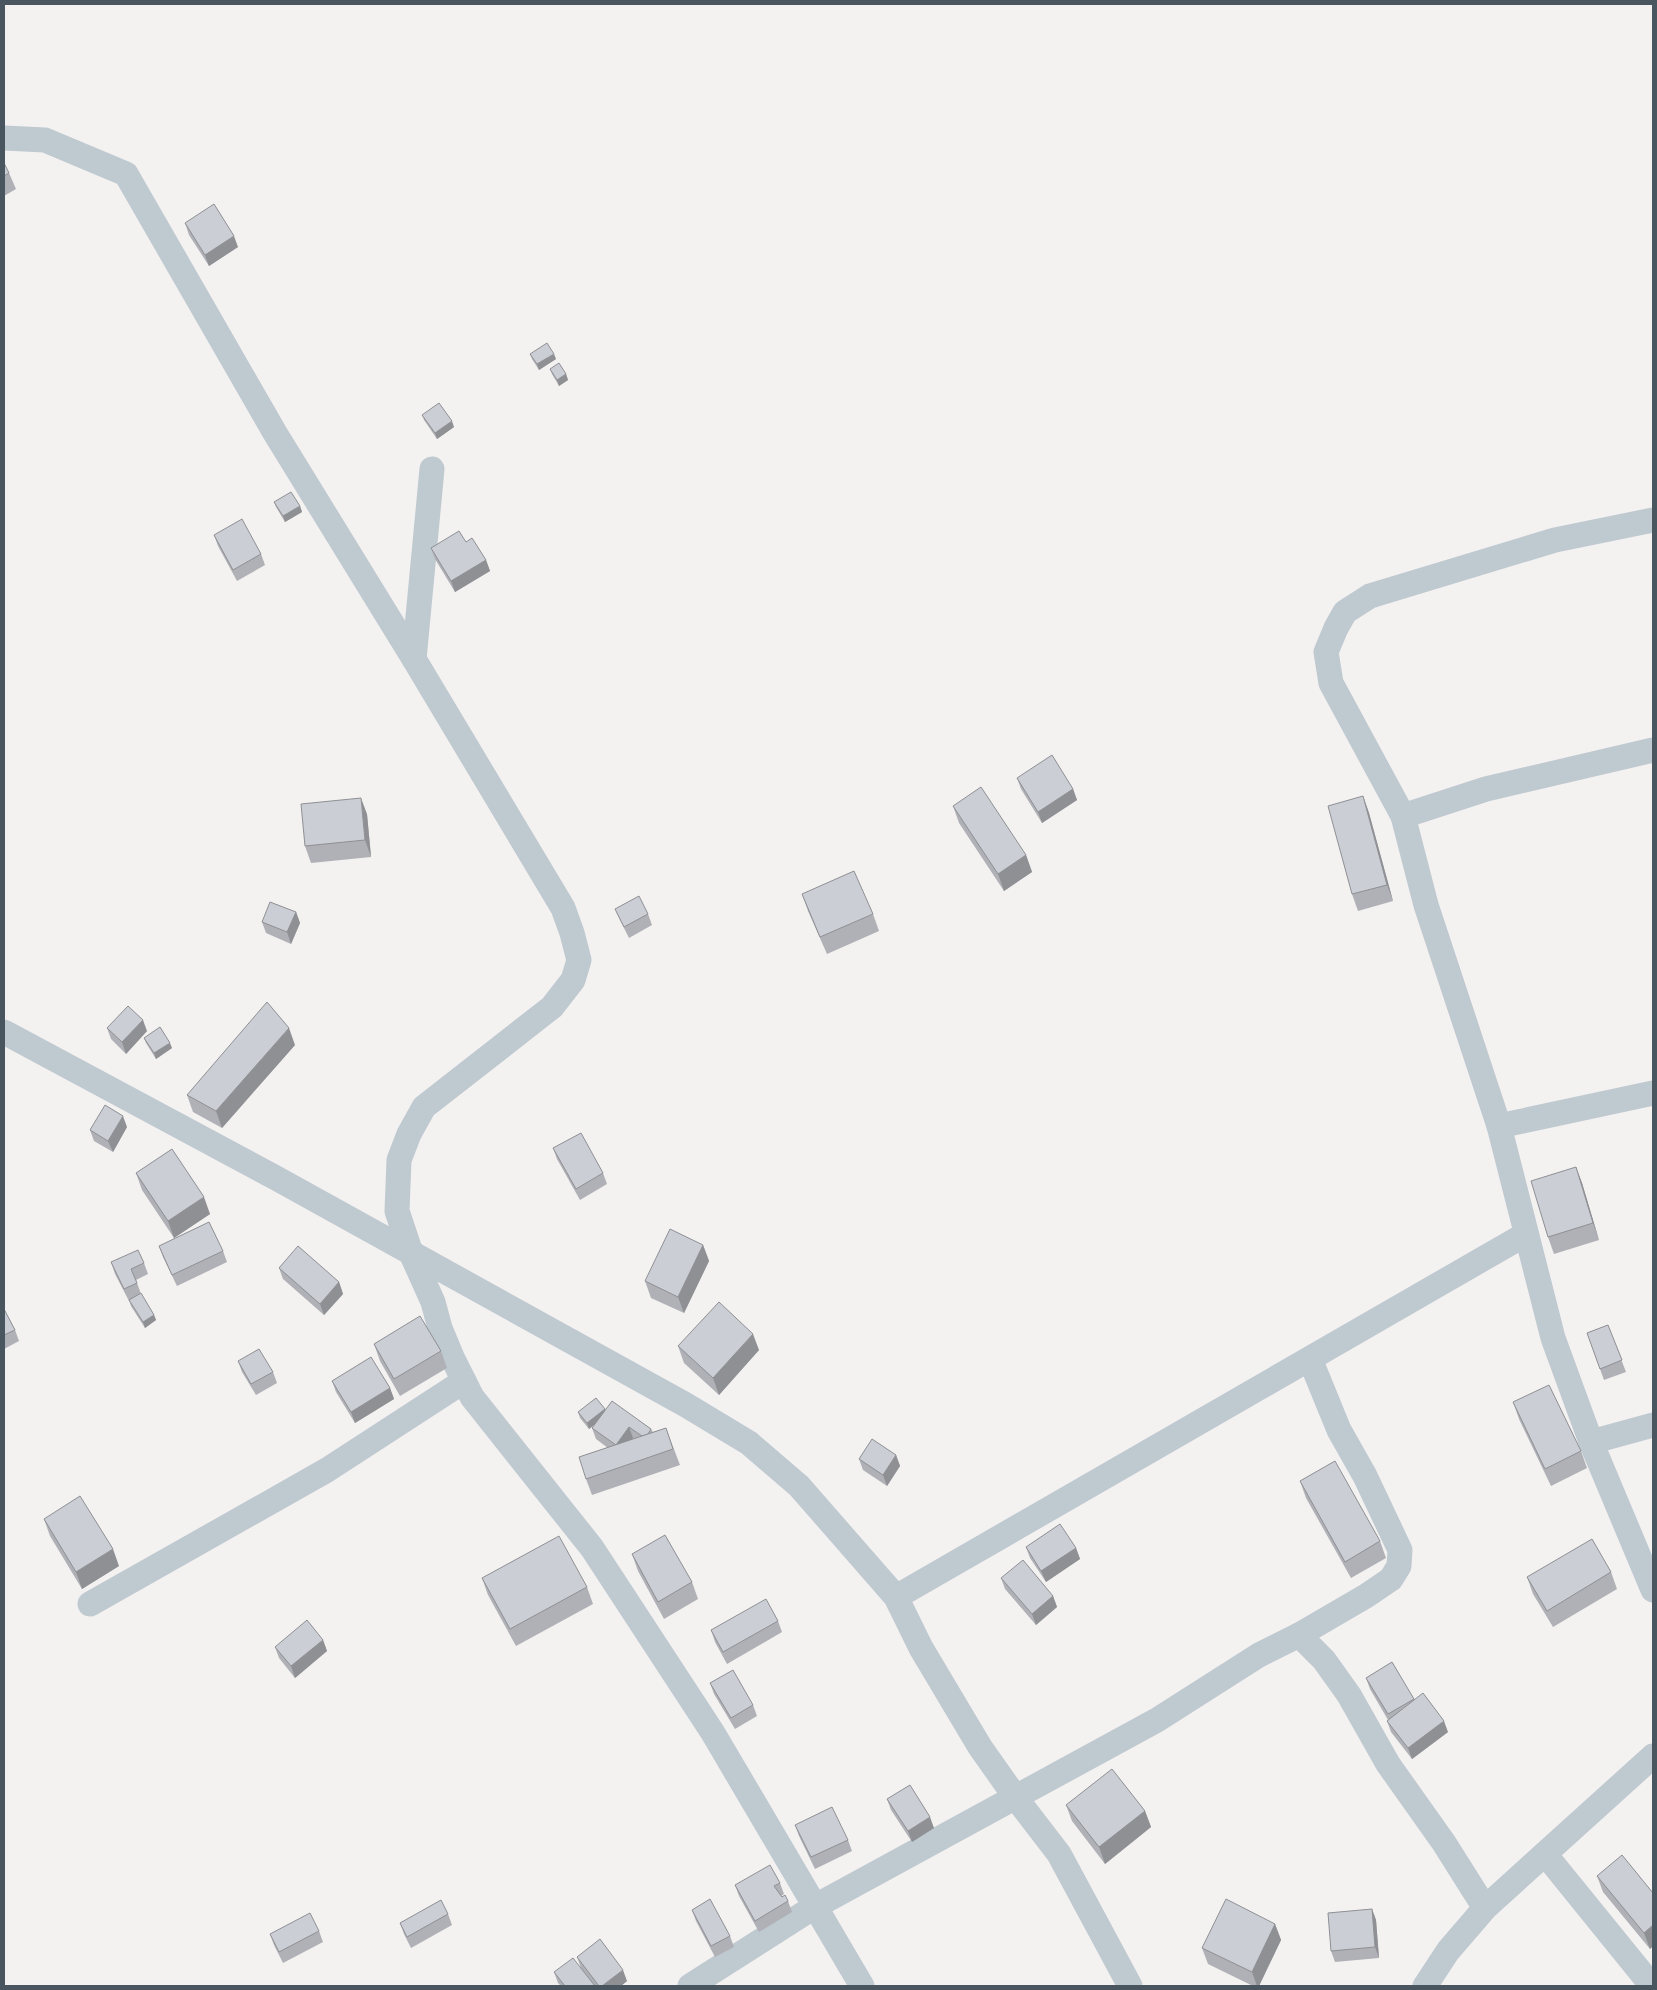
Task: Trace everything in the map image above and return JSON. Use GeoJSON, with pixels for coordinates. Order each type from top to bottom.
{"type":"FeatureCollection","features":[{"type":"Feature","properties":{"kind":"street"},"geometry":{"type":"LineString","coordinates":[[4,138],[45,140],[126,174],[275,433],[414,659],[563,908],[579,960],[573,980],[552,1007],[424,1107],[409,1134],[399,1160],[397,1211],[411,1253],[433,1302],[440,1328],[472,1397],[592,1548],[713,1733],[862,1986]]}},
{"type":"Feature","properties":{"kind":"street"},"geometry":{"type":"LineString","coordinates":[[414,659],[432,469]]}},
{"type":"Feature","properties":{"kind":"street"},"geometry":{"type":"LineString","coordinates":[[1653,520],[1546,543],[1370,596],[1345,612],[1326,652],[1331,683],[1403,816],[1426,905],[1499,1126],[1553,1338],[1591,1442],[1653,1590]]}},
{"type":"Feature","properties":{"kind":"street"},"geometry":{"type":"LineString","coordinates":[[1403,816],[1486,789],[1653,750]]}},
{"type":"Feature","properties":{"kind":"street"},"geometry":{"type":"LineString","coordinates":[[4,1032],[276,1178],[686,1405],[749,1443],[799,1486],[896,1597],[921,1648],[980,1747],[1059,1854],[1130,1986]]}},
{"type":"Feature","properties":{"kind":"street"},"geometry":{"type":"LineString","coordinates":[[1499,1126],[1653,1092]]}},
{"type":"Feature","properties":{"kind":"street"},"geometry":{"type":"LineString","coordinates":[[896,1597],[1526,1234]]}},
{"type":"Feature","properties":{"kind":"street"},"geometry":{"type":"LineString","coordinates":[[690,1986],[814,1906],[1157,1720],[1260,1655],[1299,1635],[1366,1596],[1391,1579],[1399,1566],[1400,1550],[1365,1476],[1339,1430],[1310,1359]]}},
{"type":"Feature","properties":{"kind":"street"},"geometry":{"type":"LineString","coordinates":[[90,1604],[327,1470],[464,1381]]}},
{"type":"Feature","properties":{"kind":"street"},"geometry":{"type":"LineString","coordinates":[[1591,1442],[1653,1425]]}},
{"type":"Feature","properties":{"kind":"street"},"geometry":{"type":"LineString","coordinates":[[1299,1635],[1324,1660],[1349,1694],[1388,1764],[1444,1842],[1485,1908]]}},
{"type":"Feature","properties":{"kind":"street"},"geometry":{"type":"LineString","coordinates":[[1425,1986],[1448,1951],[1485,1908],[1653,1756]]}},
{"type":"Feature","properties":{"kind":"street"},"geometry":{"type":"LineString","coordinates":[[1545,1854],[1652,1986]]}},
{"type":"Feature","properties":{"kind":"building"},"geometry":{"type":"Polygon","coordinates":[[[4,163],[9,173],[4,176],[4,163]]]}},
{"type":"Feature","properties":{"kind":"building"},"geometry":{"type":"Polygon","coordinates":[[[214,204],[234,236],[205,255],[185,223],[214,204]]]}},
{"type":"Feature","properties":{"kind":"building"},"geometry":{"type":"Polygon","coordinates":[[[547,343],[554,354],[537,364],[530,354],[547,343]]]}},
{"type":"Feature","properties":{"kind":"building"},"geometry":{"type":"Polygon","coordinates":[[[559,363],[566,374],[557,380],[550,369],[559,363]]]}},
{"type":"Feature","properties":{"kind":"building"},"geometry":{"type":"Polygon","coordinates":[[[439,403],[452,421],[435,433],[422,415],[439,403]]]}},
{"type":"Feature","properties":{"kind":"building"},"geometry":{"type":"Polygon","coordinates":[[[291,492],[300,506],[283,516],[274,502],[291,492]]]}},
{"type":"Feature","properties":{"kind":"building"},"geometry":{"type":"Polygon","coordinates":[[[242,519],[261,554],[233,570],[214,535],[242,519]]]}},
{"type":"Feature","properties":{"kind":"building"},"geometry":{"type":"Polygon","coordinates":[[[459,531],[466,542],[472,538],[486,560],[451,581],[431,548],[459,531]]]}},
{"type":"Feature","properties":{"kind":"building"},"geometry":{"type":"Polygon","coordinates":[[[1052,755],[1073,789],[1038,812],[1017,778],[1052,755]]]}},
{"type":"Feature","properties":{"kind":"building"},"geometry":{"type":"Polygon","coordinates":[[[981,787],[1026,855],[998,874],[953,806],[981,787]]]}},
{"type":"Feature","properties":{"kind":"building"},"geometry":{"type":"Polygon","coordinates":[[[1363,796],[1387,885],[1352,894],[1328,806],[1363,796]]]}},
{"type":"Feature","properties":{"kind":"building"},"geometry":{"type":"Polygon","coordinates":[[[361,798],[365,840],[305,846],[301,804],[361,798]]]}},
{"type":"Feature","properties":{"kind":"building"},"geometry":{"type":"Polygon","coordinates":[[[854,871],[873,914],[820,937],[802,894],[854,871]]]}},
{"type":"Feature","properties":{"kind":"building"},"geometry":{"type":"Polygon","coordinates":[[[639,896],[648,914],[624,927],[615,909],[639,896]]]}},
{"type":"Feature","properties":{"kind":"building"},"geometry":{"type":"Polygon","coordinates":[[[270,902],[296,912],[287,932],[262,922],[270,902]]]}},
{"type":"Feature","properties":{"kind":"building"},"geometry":{"type":"Polygon","coordinates":[[[267,1002],[289,1028],[216,1111],[187,1095],[267,1002]]]}},
{"type":"Feature","properties":{"kind":"building"},"geometry":{"type":"Polygon","coordinates":[[[128,1006],[143,1020],[122,1042],[107,1028],[128,1006]]]}},
{"type":"Feature","properties":{"kind":"building"},"geometry":{"type":"Polygon","coordinates":[[[160,1027],[170,1043],[154,1053],[144,1038],[160,1027]]]}},
{"type":"Feature","properties":{"kind":"building"},"geometry":{"type":"Polygon","coordinates":[[[105,1105],[123,1116],[108,1141],[90,1130],[105,1105]]]}},
{"type":"Feature","properties":{"kind":"building"},"geometry":{"type":"Polygon","coordinates":[[[581,1133],[603,1173],[576,1189],[553,1148],[581,1133]]]}},
{"type":"Feature","properties":{"kind":"building"},"geometry":{"type":"Polygon","coordinates":[[[172,1149],[204,1197],[168,1221],[136,1173],[172,1149]]]}},
{"type":"Feature","properties":{"kind":"building"},"geometry":{"type":"Polygon","coordinates":[[[1576,1167],[1593,1223],[1548,1237],[1531,1181],[1576,1167]]]}},
{"type":"Feature","properties":{"kind":"building"},"geometry":{"type":"Polygon","coordinates":[[[209,1222],[223,1251],[172,1275],[159,1246],[209,1222]]]}},
{"type":"Feature","properties":{"kind":"building"},"geometry":{"type":"Polygon","coordinates":[[[670,1229],[703,1245],[678,1297],[645,1281],[670,1229]]]}},
{"type":"Feature","properties":{"kind":"building"},"geometry":{"type":"Polygon","coordinates":[[[298,1246],[339,1282],[320,1304],[279,1268],[298,1246]]]}},
{"type":"Feature","properties":{"kind":"building"},"geometry":{"type":"Polygon","coordinates":[[[138,1250],[144,1263],[131,1269],[137,1283],[124,1289],[111,1262],[138,1250]]]}},
{"type":"Feature","properties":{"kind":"building"},"geometry":{"type":"Polygon","coordinates":[[[141,1293],[154,1315],[143,1322],[129,1300],[141,1293]]]}},
{"type":"Feature","properties":{"kind":"building"},"geometry":{"type":"Polygon","coordinates":[[[719,1302],[753,1334],[713,1378],[678,1346],[719,1302]]]}},
{"type":"Feature","properties":{"kind":"building"},"geometry":{"type":"Polygon","coordinates":[[[4,1309],[15,1330],[4,1335],[4,1309]]]}},
{"type":"Feature","properties":{"kind":"building"},"geometry":{"type":"Polygon","coordinates":[[[420,1316],[441,1351],[394,1379],[374,1344],[420,1316]]]}},
{"type":"Feature","properties":{"kind":"building"},"geometry":{"type":"Polygon","coordinates":[[[1608,1325],[1622,1360],[1600,1369],[1587,1333],[1608,1325]]]}},
{"type":"Feature","properties":{"kind":"building"},"geometry":{"type":"Polygon","coordinates":[[[259,1349],[273,1372],[251,1384],[238,1361],[259,1349]]]}},
{"type":"Feature","properties":{"kind":"building"},"geometry":{"type":"Polygon","coordinates":[[[371,1357],[390,1388],[351,1412],[332,1381],[371,1357]]]}},
{"type":"Feature","properties":{"kind":"building"},"geometry":{"type":"Polygon","coordinates":[[[1549,1385],[1581,1451],[1545,1469],[1513,1402],[1549,1385]]]}},
{"type":"Feature","properties":{"kind":"building"},"geometry":{"type":"Polygon","coordinates":[[[596,1398],[605,1409],[587,1423],[578,1412],[596,1398]]]}},
{"type":"Feature","properties":{"kind":"building"},"geometry":{"type":"Polygon","coordinates":[[[612,1401],[651,1429],[648,1434],[642,1436],[629,1427],[616,1445],[592,1428],[612,1401]]]}},
{"type":"Feature","properties":{"kind":"building"},"geometry":{"type":"Polygon","coordinates":[[[666,1428],[673,1449],[586,1479],[579,1457],[666,1428]]]}},
{"type":"Feature","properties":{"kind":"building"},"geometry":{"type":"Polygon","coordinates":[[[872,1439],[896,1455],[883,1475],[859,1459],[872,1439]]]}},
{"type":"Feature","properties":{"kind":"building"},"geometry":{"type":"Polygon","coordinates":[[[1335,1461],[1380,1541],[1345,1562],[1300,1481],[1335,1461]]]}},
{"type":"Feature","properties":{"kind":"building"},"geometry":{"type":"Polygon","coordinates":[[[80,1496],[113,1549],[76,1572],[44,1519],[80,1496]]]}},
{"type":"Feature","properties":{"kind":"building"},"geometry":{"type":"Polygon","coordinates":[[[1060,1524],[1076,1548],[1041,1571],[1026,1547],[1060,1524]]]}},
{"type":"Feature","properties":{"kind":"building"},"geometry":{"type":"Polygon","coordinates":[[[665,1535],[692,1582],[658,1602],[632,1554],[665,1535]]]}},
{"type":"Feature","properties":{"kind":"building"},"geometry":{"type":"Polygon","coordinates":[[[559,1536],[587,1587],[510,1629],[482,1578],[559,1536]]]}},
{"type":"Feature","properties":{"kind":"building"},"geometry":{"type":"Polygon","coordinates":[[[1592,1539],[1611,1572],[1547,1611],[1527,1577],[1592,1539]]]}},
{"type":"Feature","properties":{"kind":"building"},"geometry":{"type":"Polygon","coordinates":[[[1023,1560],[1053,1596],[1032,1614],[1001,1578],[1023,1560]]]}},
{"type":"Feature","properties":{"kind":"building"},"geometry":{"type":"Polygon","coordinates":[[[766,1599],[778,1621],[723,1652],[711,1630],[766,1599]]]}},
{"type":"Feature","properties":{"kind":"building"},"geometry":{"type":"Polygon","coordinates":[[[307,1620],[323,1640],[291,1666],[275,1647],[307,1620]]]}},
{"type":"Feature","properties":{"kind":"building"},"geometry":{"type":"Polygon","coordinates":[[[1392,1662],[1414,1699],[1388,1714],[1366,1678],[1392,1662]]]}},
{"type":"Feature","properties":{"kind":"building"},"geometry":{"type":"Polygon","coordinates":[[[733,1670],[753,1705],[731,1718],[710,1683],[733,1670]]]}},
{"type":"Feature","properties":{"kind":"building"},"geometry":{"type":"Polygon","coordinates":[[[1423,1693],[1444,1721],[1408,1748],[1387,1721],[1423,1693]]]}},
{"type":"Feature","properties":{"kind":"building"},"geometry":{"type":"Polygon","coordinates":[[[1112,1769],[1145,1811],[1099,1847],[1066,1805],[1112,1769]]]}},
{"type":"Feature","properties":{"kind":"building"},"geometry":{"type":"Polygon","coordinates":[[[910,1785],[930,1817],[908,1831],[887,1799],[910,1785]]]}},
{"type":"Feature","properties":{"kind":"building"},"geometry":{"type":"Polygon","coordinates":[[[832,1807],[848,1840],[811,1857],[795,1825],[832,1807]]]}},
{"type":"Feature","properties":{"kind":"building"},"geometry":{"type":"Polygon","coordinates":[[[1622,1855],[1653,1893],[1653,1925],[1644,1933],[1597,1876],[1622,1855]]]}},
{"type":"Feature","properties":{"kind":"building"},"geometry":{"type":"Polygon","coordinates":[[[770,1865],[780,1883],[774,1886],[782,1897],[785,1895],[788,1901],[755,1921],[735,1885],[770,1865]]]}},
{"type":"Feature","properties":{"kind":"building"},"geometry":{"type":"Polygon","coordinates":[[[710,1899],[730,1936],[711,1946],[692,1910],[710,1899]]]}},
{"type":"Feature","properties":{"kind":"building"},"geometry":{"type":"Polygon","coordinates":[[[1226,1899],[1275,1924],[1252,1972],[1202,1948],[1226,1899]]]}},
{"type":"Feature","properties":{"kind":"building"},"geometry":{"type":"Polygon","coordinates":[[[441,1900],[448,1914],[407,1937],[400,1923],[441,1900]]]}},
{"type":"Feature","properties":{"kind":"building"},"geometry":{"type":"Polygon","coordinates":[[[1372,1909],[1375,1947],[1331,1951],[1328,1913],[1372,1909]]]}},
{"type":"Feature","properties":{"kind":"building"},"geometry":{"type":"Polygon","coordinates":[[[310,1913],[319,1931],[279,1952],[270,1934],[310,1913]]]}},
{"type":"Feature","properties":{"kind":"building"},"geometry":{"type":"Polygon","coordinates":[[[600,1939],[623,1970],[602,1986],[599,1986],[577,1957],[600,1939]]]}},
{"type":"Feature","properties":{"kind":"building"},"geometry":{"type":"Polygon","coordinates":[[[573,1958],[595,1986],[565,1986],[554,1972],[573,1958]]]}}]}
